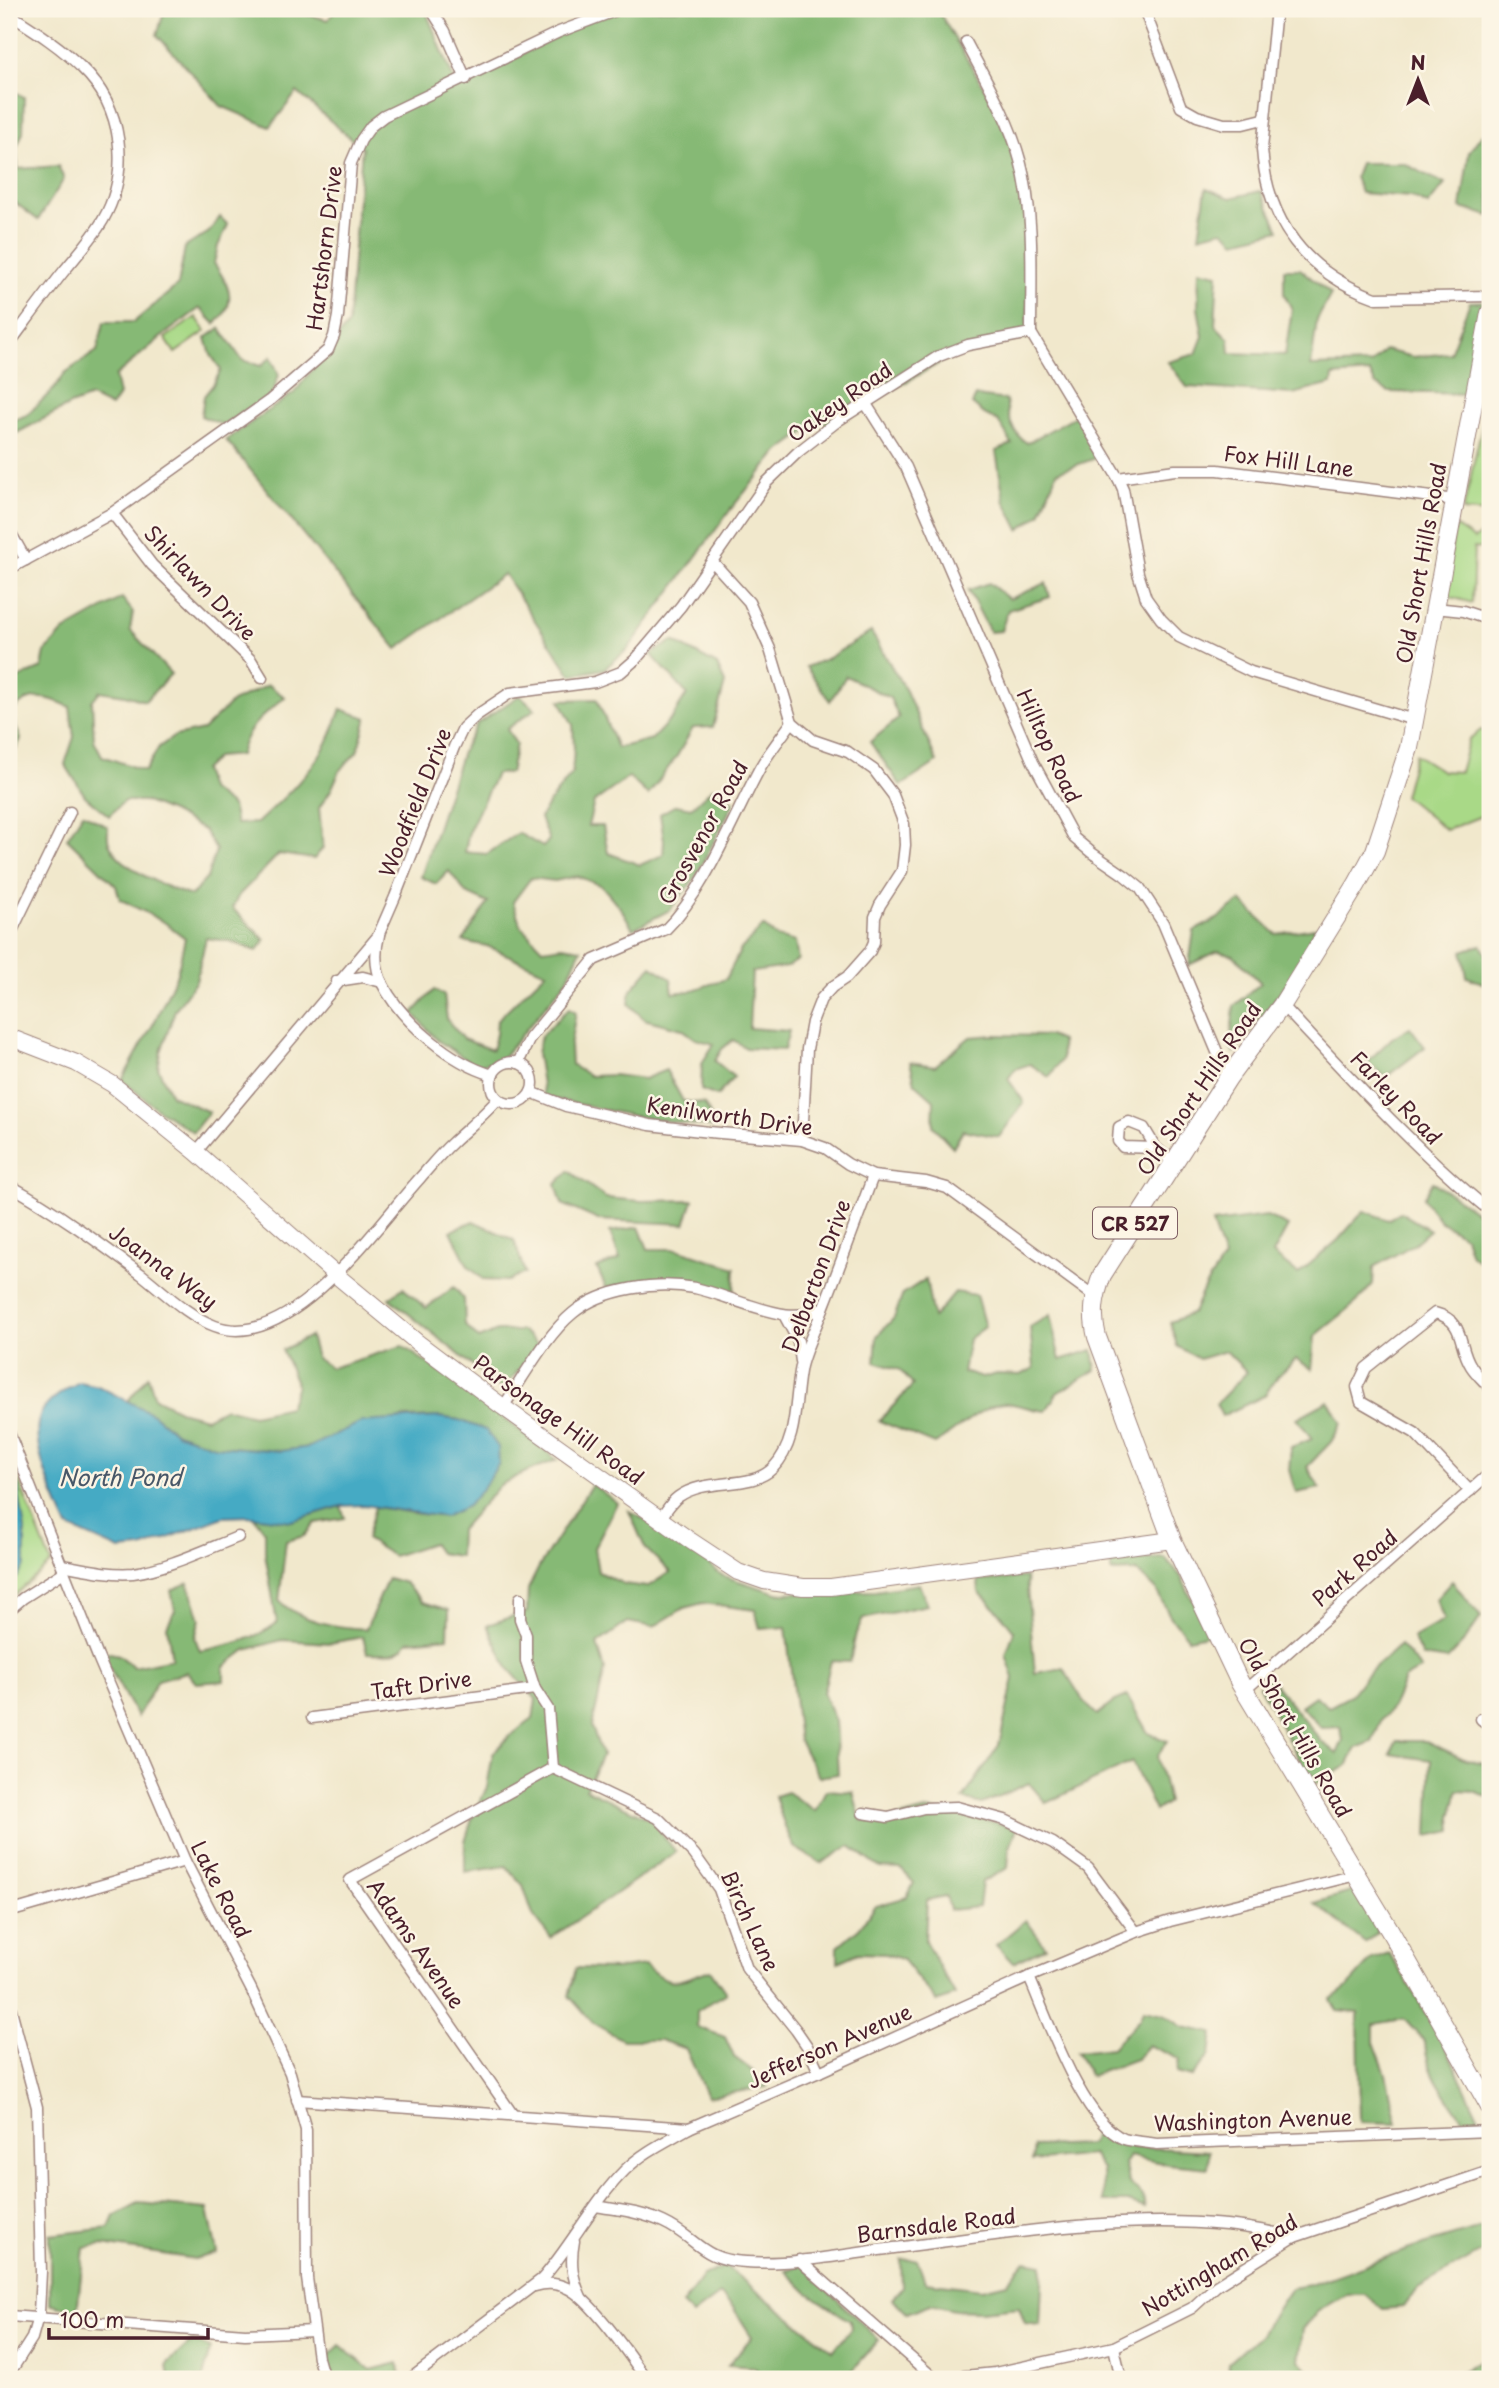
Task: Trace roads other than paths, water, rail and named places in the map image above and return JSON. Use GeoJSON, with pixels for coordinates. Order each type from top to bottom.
{"type":"FeatureCollection","features":[{"type":"Feature","properties":{"kind":"main road"},"geometry":{"type":"LineString","coordinates":[[1489,9],[1490,14]]}},
{"type":"Feature","properties":{"kind":"main road","name":"Old Short Hills Road"},"geometry":{"type":"LineString","coordinates":[[1490,313],[1414,720],[1400,779],[1375,851],[1282,1005],[1228,1078],[1102,1275],[1094,1296],[1092,1319],[1172,1540],[1244,1691],[1356,1875],[1490,2107]]}},
{"type":"Feature","properties":{"kind":"street"},"geometry":{"type":"LineString","coordinates":[[430,9],[445,31],[466,79]]}},
{"type":"Feature","properties":{"kind":"street","name":"Hartshorn Drive"},"geometry":{"type":"LineString","coordinates":[[9,569],[112,513],[270,400],[328,350],[338,316],[349,171],[361,139],[371,127],[384,116],[466,79],[559,32],[620,9]]}},
{"type":"Feature","properties":{"kind":"street"},"geometry":{"type":"LineString","coordinates":[[1144,9],[1181,107],[1197,116],[1224,124],[1243,124],[1263,119]]}},
{"type":"Feature","properties":{"kind":"street"},"geometry":{"type":"LineString","coordinates":[[1276,9],[1263,119],[1263,166],[1271,198],[1290,235],[1317,266],[1345,285],[1376,298],[1490,296]]}},
{"type":"Feature","properties":{"kind":"street"},"geometry":{"type":"LineString","coordinates":[[9,14],[50,41],[92,78],[106,99],[116,123],[120,162],[113,200],[101,224],[9,344]]}},
{"type":"Feature","properties":{"kind":"street"},"geometry":{"type":"LineString","coordinates":[[966,42],[1006,120],[1020,161],[1028,205],[1031,333],[1123,489],[1138,573],[1146,598],[1161,619],[1179,637],[1251,672],[1414,720]]}},
{"type":"Feature","properties":{"kind":"street","name":"Oakey Road"},"geometry":{"type":"LineString","coordinates":[[712,561],[767,482],[797,452],[839,419],[939,356],[968,345],[1031,333]]}},
{"type":"Feature","properties":{"kind":"street","name":"Hilltop Road"},"geometry":{"type":"LineString","coordinates":[[866,404],[906,467],[1034,762],[1062,816],[1077,840],[1140,888],[1163,923],[1228,1078]]}},
{"type":"Feature","properties":{"kind":"street","name":"Fox Hill Lane"},"geometry":{"type":"LineString","coordinates":[[1118,478],[1175,470],[1218,470],[1455,500]]}},
{"type":"Feature","properties":{"kind":"street","name":"Shirlawn Drive"},"geometry":{"type":"LineString","coordinates":[[112,513],[152,565],[251,660],[262,678]]}},
{"type":"Feature","properties":{"kind":"street"},"geometry":{"type":"LineString","coordinates":[[9,530],[26,560]]}},
{"type":"Feature","properties":{"kind":"street"},"geometry":{"type":"LineString","coordinates":[[712,561],[749,603],[770,649],[792,722],[813,740],[848,752],[874,770],[888,786],[898,804],[905,835],[902,871],[875,917],[874,942],[870,951],[821,999],[813,1022],[807,1049],[802,1140]]}},
{"type":"Feature","properties":{"kind":"street","name":"Woodfield Drive"},"geometry":{"type":"LineString","coordinates":[[196,1152],[380,932],[463,728],[510,693],[595,682],[621,672],[636,659],[681,606],[712,561]]}},
{"type":"Feature","properties":{"kind":"street"},"geometry":{"type":"LineString","coordinates":[[1435,608],[1463,611],[1490,620]]}},
{"type":"Feature","properties":{"kind":"street","name":"Grosvenor Road"},"geometry":{"type":"LineString","coordinates":[[518,1063],[530,1038],[594,960],[666,929],[674,921],[699,884],[763,763],[792,722]]}},
{"type":"Feature","properties":{"kind":"street"},"geometry":{"type":"LineString","coordinates":[[9,937],[70,812]]}},
{"type":"Feature","properties":{"kind":"street"},"geometry":{"type":"LineString","coordinates":[[380,932],[376,963],[382,982],[408,1018],[425,1035],[463,1063],[493,1075]]}},
{"type":"Feature","properties":{"kind":"street"},"geometry":{"type":"LineString","coordinates":[[337,981],[363,977],[382,982]]}},
{"type":"Feature","properties":{"kind":"street","name":"Farley Road"},"geometry":{"type":"LineString","coordinates":[[1282,1005],[1393,1123],[1490,1211]]}},
{"type":"Feature","properties":{"kind":"street","name":"Parsonage Hill Road"},"geometry":{"type":"LineString","coordinates":[[9,1037],[76,1063],[112,1084],[196,1152],[418,1343],[503,1407],[738,1572],[764,1581],[803,1587],[831,1587],[1172,1540]]}},
{"type":"Feature","properties":{"kind":"street"},"geometry":{"type":"LineString","coordinates":[[518,1063],[531,1075],[531,1092],[524,1100],[508,1104],[498,1099],[492,1087],[493,1075],[502,1065],[518,1063]]}},
{"type":"Feature","properties":{"kind":"street","name":"Kenilworth Drive"},"geometry":{"type":"LineString","coordinates":[[531,1092],[566,1106],[650,1125],[802,1140],[825,1148],[848,1164],[873,1176],[926,1182],[947,1188],[1094,1296]]}},
{"type":"Feature","properties":{"kind":"street"},"geometry":{"type":"LineString","coordinates":[[337,1275],[452,1143],[498,1099]]}},
{"type":"Feature","properties":{"kind":"street"},"geometry":{"type":"LineString","coordinates":[[1156,1148],[1174,1163]]}},
{"type":"Feature","properties":{"kind":"street","name":"Delbarton Drive"},"geometry":{"type":"LineString","coordinates":[[661,1518],[676,1499],[695,1488],[749,1480],[773,1468],[790,1435],[802,1366],[873,1176]]}},
{"type":"Feature","properties":{"kind":"street","name":"Joanna Way"},"geometry":{"type":"LineString","coordinates":[[9,1185],[82,1230],[198,1318],[226,1329],[244,1330],[290,1313],[337,1275]]}},
{"type":"Feature","properties":{"kind":"street"},"geometry":{"type":"LineString","coordinates":[[503,1407],[558,1328],[574,1312],[614,1292],[664,1287],[694,1288],[784,1315],[804,1315],[824,1308]]}},
{"type":"Feature","properties":{"kind":"street"},"geometry":{"type":"LineString","coordinates":[[1470,1491],[1415,1433],[1361,1402],[1357,1387],[1366,1368],[1435,1313],[1448,1317],[1459,1331],[1470,1365],[1490,1388]]}},
{"type":"Feature","properties":{"kind":"street"},"geometry":{"type":"LineString","coordinates":[[784,1315],[798,1341],[802,1366]]}},
{"type":"Feature","properties":{"kind":"street","name":"Lake Road"},"geometry":{"type":"LineString","coordinates":[[9,1433],[185,1861],[251,1989],[290,2073],[306,2130],[307,2278],[318,2358],[324,2379]]}},
{"type":"Feature","properties":{"kind":"street","name":"Park Road"},"geometry":{"type":"LineString","coordinates":[[1244,1691],[1490,1473]]}},
{"type":"Feature","properties":{"kind":"street"},"geometry":{"type":"LineString","coordinates":[[9,1610],[63,1569],[135,1573],[238,1537]]}},
{"type":"Feature","properties":{"kind":"street"},"geometry":{"type":"LineString","coordinates":[[520,1598],[520,1619],[526,1635],[526,1661],[535,1689],[548,1709],[552,1768]]}},
{"type":"Feature","properties":{"kind":"street","name":"Taft Drive"},"geometry":{"type":"LineString","coordinates":[[312,1718],[535,1689]]}},
{"type":"Feature","properties":{"kind":"street","name":"Birch Lane"},"geometry":{"type":"LineString","coordinates":[[552,1768],[658,1818],[694,1854],[719,1889],[747,1969],[796,2030],[819,2072]]}},
{"type":"Feature","properties":{"kind":"street","name":"Adams Avenue"},"geometry":{"type":"LineString","coordinates":[[513,2115],[350,1880],[552,1768]]}},
{"type":"Feature","properties":{"kind":"street"},"geometry":{"type":"LineString","coordinates":[[863,1813],[888,1817],[924,1808],[957,1807],[1005,1820],[1053,1843],[1088,1868],[1136,1932]]}},
{"type":"Feature","properties":{"kind":"street"},"geometry":{"type":"LineString","coordinates":[[9,1912],[185,1861]]}},
{"type":"Feature","properties":{"kind":"street","name":"Jefferson Avenue"},"geometry":{"type":"LineString","coordinates":[[297,2100],[689,2128],[1136,1932],[1170,1921],[1356,1875]]}},
{"type":"Feature","properties":{"kind":"street","name":"Washington Avenue"},"geometry":{"type":"LineString","coordinates":[[1029,1977],[1083,2098],[1103,2126],[1125,2139],[1157,2144],[1490,2131]]}},
{"type":"Feature","properties":{"kind":"street"},"geometry":{"type":"LineString","coordinates":[[9,2002],[37,2108],[41,2272],[38,2316],[32,2338],[9,2374]]}},
{"type":"Feature","properties":{"kind":"street"},"geometry":{"type":"LineString","coordinates":[[410,2379],[542,2279],[624,2170],[640,2157],[689,2128]]}},
{"type":"Feature","properties":{"kind":"street","name":"Nottingham Road"},"geometry":{"type":"LineString","coordinates":[[799,2260],[934,2379],[995,2373],[1114,2347],[1192,2308],[1216,2286],[1294,2236],[1490,2171]]}},
{"type":"Feature","properties":{"kind":"street","name":"Barnsdale Road"},"geometry":{"type":"LineString","coordinates":[[596,2206],[632,2212],[666,2223],[701,2249],[722,2260],[749,2262],[799,2260],[1075,2226],[1184,2222],[1226,2225],[1294,2236]]}},
{"type":"Feature","properties":{"kind":"street"},"geometry":{"type":"LineString","coordinates":[[577,2234],[572,2272],[583,2299]]}},
{"type":"Feature","properties":{"kind":"street"},"geometry":{"type":"LineString","coordinates":[[523,2291],[540,2285],[559,2285],[576,2293],[646,2379]]}},
{"type":"Feature","properties":{"kind":"street"},"geometry":{"type":"LineString","coordinates":[[9,2316],[38,2316],[183,2331],[245,2334],[314,2331]]}},
{"type":"Feature","properties":{"kind":"street"},"geometry":{"type":"LineString","coordinates":[[1114,2347],[1121,2379]]}},
{"type":"Feature","properties":{"kind":"water","name":"North Pond"},"geometry":{"type":"Polygon","coordinates":[[[79,1382],[98,1386],[153,1414],[176,1433],[215,1446],[281,1451],[309,1447],[361,1422],[438,1417],[459,1420],[486,1430],[498,1447],[499,1463],[468,1506],[444,1517],[364,1505],[341,1506],[291,1521],[251,1516],[223,1517],[142,1548],[120,1550],[68,1527],[50,1486],[40,1454],[38,1425],[41,1413],[53,1399],[79,1382]]]}},
{"type":"Feature","properties":{"kind":"water"},"geometry":{"type":"Polygon","coordinates":[[[9,1470],[18,1487],[25,1530],[25,1566],[9,1589],[9,1470]]]}}]}
